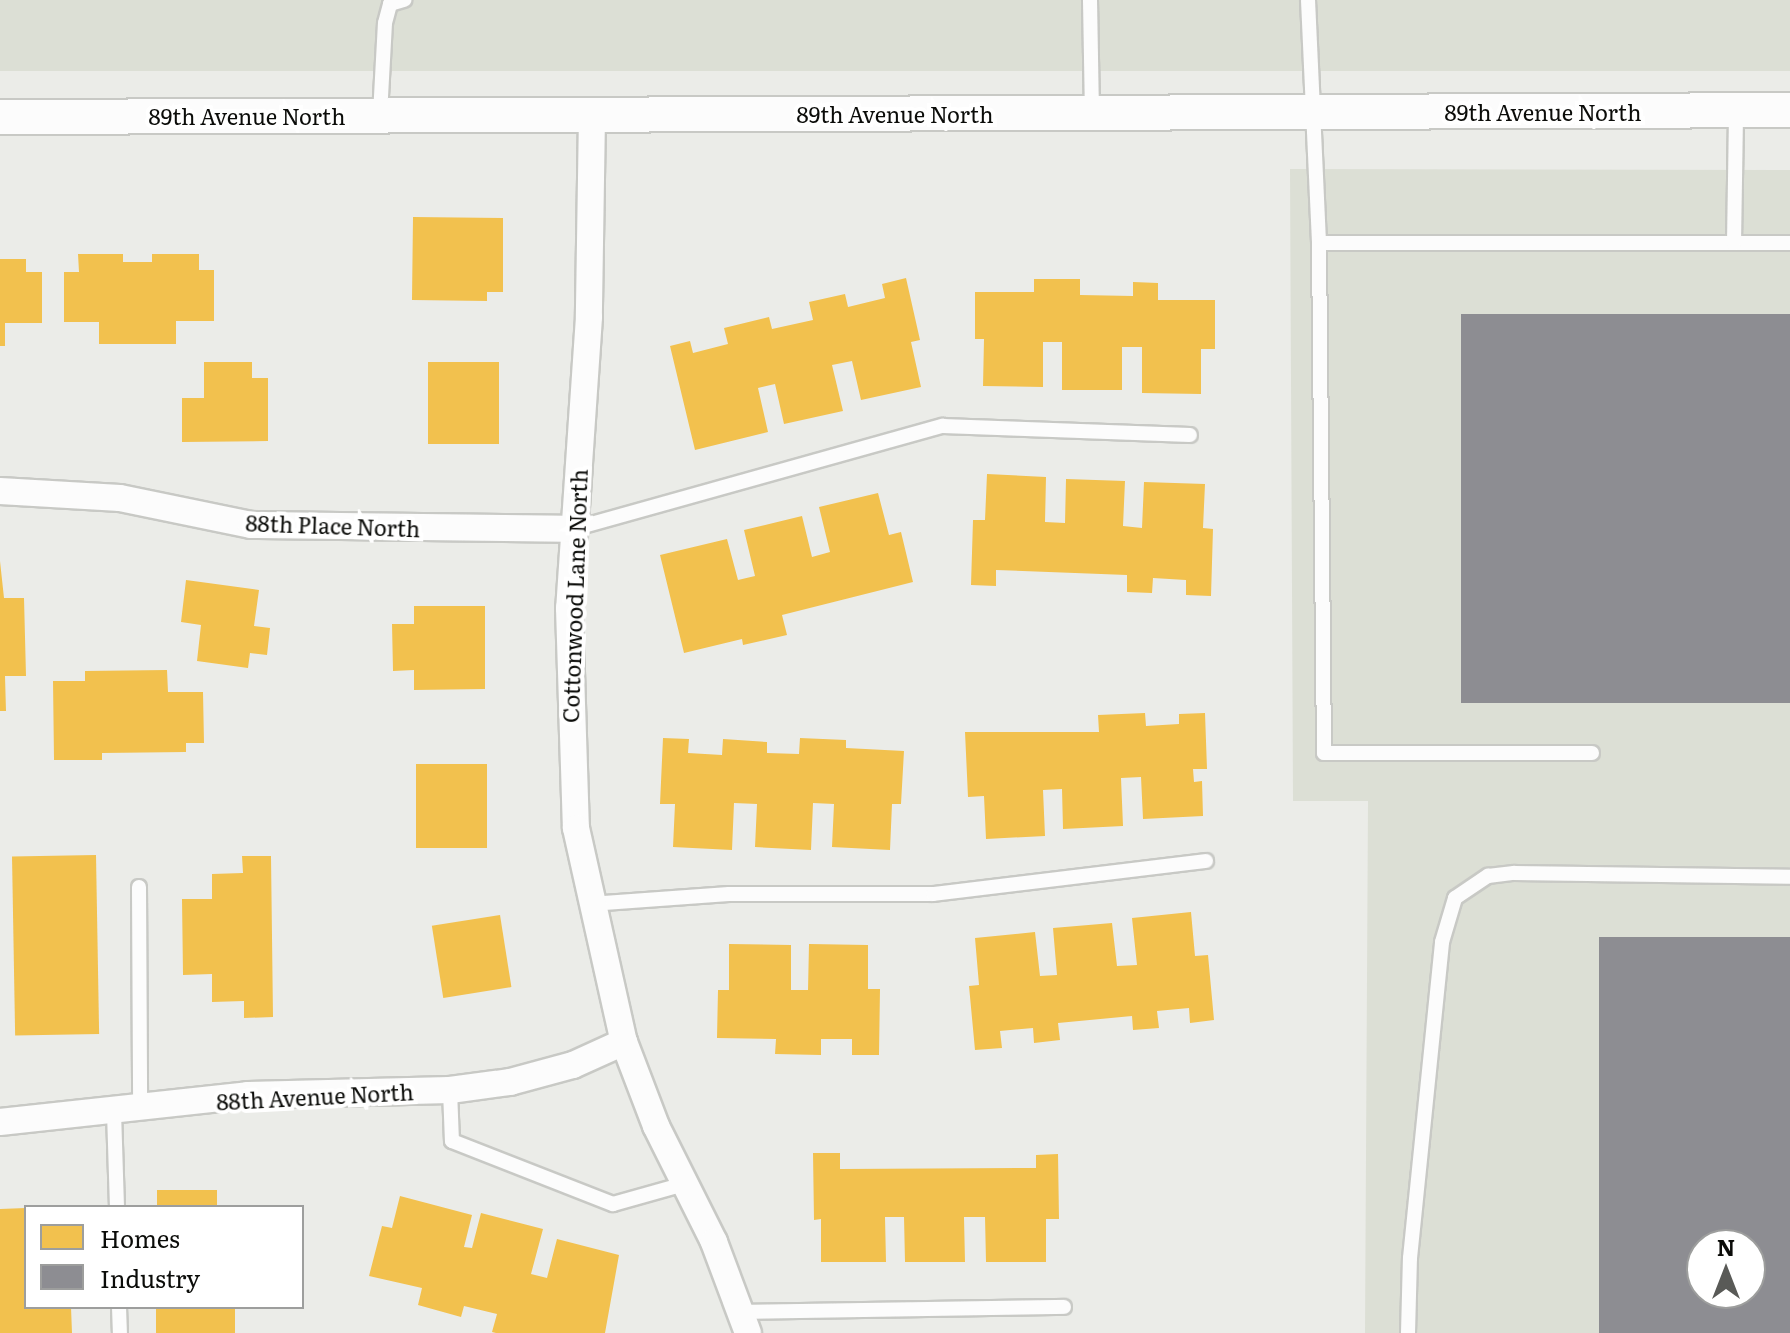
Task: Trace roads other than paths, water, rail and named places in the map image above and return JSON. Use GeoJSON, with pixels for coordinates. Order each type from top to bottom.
{"type":"FeatureCollection","features":[{"type":"Feature","properties":{"kind":"street","name":"89th Avenue North"},"geometry":{"type":"LineString","coordinates":[[0,117],[1790,110]]}},
{"type":"Feature","properties":{"kind":"street","name":"Cottonwood Lane North"},"geometry":{"type":"LineString","coordinates":[[592,115],[589,317],[573,529],[569,718],[576,828],[590,904],[624,1042],[746,1322]]}},
{"type":"Feature","properties":{"kind":"street","name":"88th Place North"},"geometry":{"type":"LineString","coordinates":[[0,491],[120,498],[251,525],[573,529]]}},
{"type":"Feature","properties":{"kind":"street","name":"88th Avenue North"},"geometry":{"type":"LineString","coordinates":[[0,1122],[127,1111],[248,1095],[450,1090],[560,1069],[624,1042]]}},
{"type":"Feature","properties":{"kind":"lane"},"geometry":{"type":"LineString","coordinates":[[380,115],[385,23],[390,4],[404,0]]}},
{"type":"Feature","properties":{"kind":"lane"},"geometry":{"type":"LineString","coordinates":[[1090,0],[1092,113]]}},
{"type":"Feature","properties":{"kind":"lane"},"geometry":{"type":"LineString","coordinates":[[1308,0],[1319,243],[1324,753],[1592,753]]}},
{"type":"Feature","properties":{"kind":"lane"},"geometry":{"type":"LineString","coordinates":[[1734,243],[1736,111]]}},
{"type":"Feature","properties":{"kind":"lane"},"geometry":{"type":"LineString","coordinates":[[1319,243],[1790,243]]}},
{"type":"Feature","properties":{"kind":"lane"},"geometry":{"type":"LineString","coordinates":[[573,529],[943,426],[1190,435]]}},
{"type":"Feature","properties":{"kind":"lane"},"geometry":{"type":"LineString","coordinates":[[590,904],[729,894],[933,894],[1206,861]]}},
{"type":"Feature","properties":{"kind":"lane"},"geometry":{"type":"LineString","coordinates":[[1408,1333],[1410,1258],[1442,942],[1455,898],[1488,876],[1514,873],[1790,877]]}},
{"type":"Feature","properties":{"kind":"lane"},"geometry":{"type":"LineString","coordinates":[[117,1205],[127,1111],[139,887]]}},
{"type":"Feature","properties":{"kind":"lane"},"geometry":{"type":"LineString","coordinates":[[450,1090],[452,1141],[613,1204],[684,1184]]}},
{"type":"Feature","properties":{"kind":"lane"},"geometry":{"type":"LineString","coordinates":[[746,1322],[1064,1307]]}},
{"type":"Feature","properties":{"kind":"lane"},"geometry":{"type":"LineString","coordinates":[[119,1309],[120,1333]]}}]}
